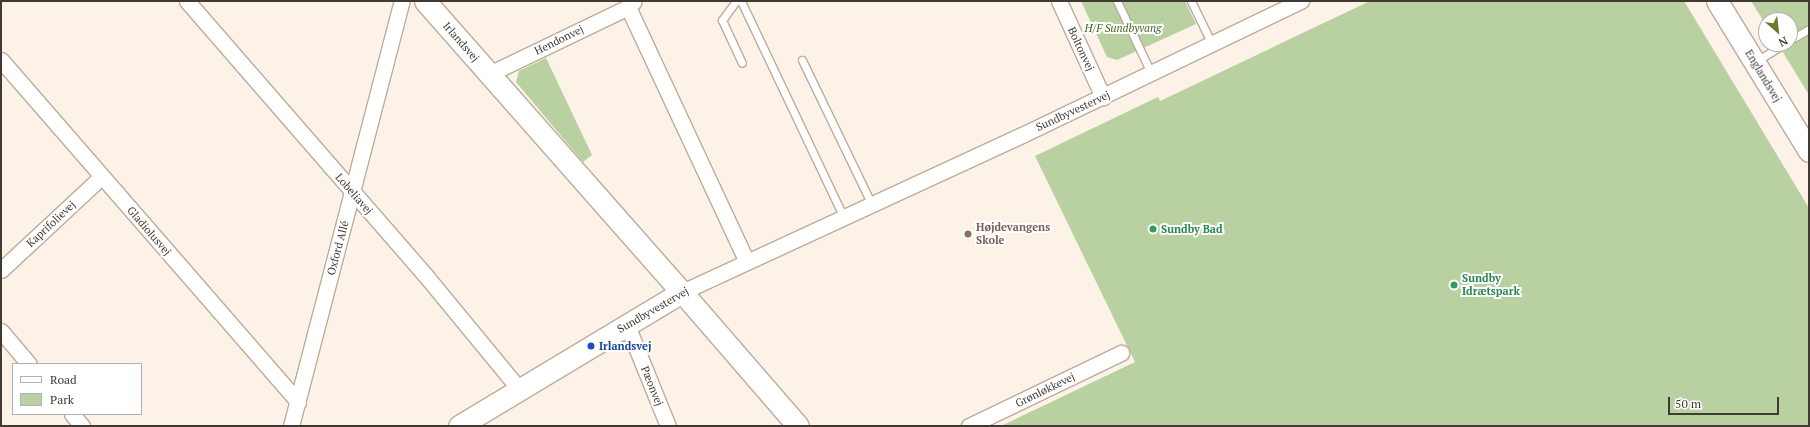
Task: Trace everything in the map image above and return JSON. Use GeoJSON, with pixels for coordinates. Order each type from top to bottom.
{"type":"FeatureCollection","features":[{"type":"Feature","properties":{"kind":"street","name":"Lobeliavej"},"geometry":{"type":"LineString","coordinates":[[187,1],[426,276],[519,389]]}},
{"type":"Feature","properties":{"kind":"street","name":"Oxford Allé"},"geometry":{"type":"LineString","coordinates":[[291,426],[402,1]]}},
{"type":"Feature","properties":{"kind":"street","name":"Irlandsvej"},"geometry":{"type":"LineString","coordinates":[[425,1],[682,292],[798,426]]}},
{"type":"Feature","properties":{"kind":"street","name":"Boltonvej"},"geometry":{"type":"LineString","coordinates":[[1059,1],[1103,97]]}},
{"type":"Feature","properties":{"kind":"street","name":"Sundbyvestervej"},"geometry":{"type":"LineString","coordinates":[[469,423],[519,389],[682,292],[1103,97],[1301,1]]}},
{"type":"Feature","properties":{"kind":"street","name":"Englandsvej"},"geometry":{"type":"LineString","coordinates":[[1717,1],[1809,151]]}},
{"type":"Feature","properties":{"kind":"street","name":"Hendonvej"},"geometry":{"type":"LineString","coordinates":[[489,74],[631,4],[747,262]]}},
{"type":"Feature","properties":{"kind":"street","name":"Gladiolusvej"},"geometry":{"type":"LineString","coordinates":[[1,60],[298,402]]}},
{"type":"Feature","properties":{"kind":"street","name":"Kaprifolievej"},"geometry":{"type":"LineString","coordinates":[[1,270],[101,176]]}},
{"type":"Feature","properties":{"kind":"street","name":"Pæonvej"},"geometry":{"type":"LineString","coordinates":[[627,325],[668,426]]}},
{"type":"Feature","properties":{"kind":"street"},"geometry":{"type":"LineString","coordinates":[[1,331],[28,363]]}},
{"type":"Feature","properties":{"kind":"street","name":"Grønløkkevej"},"geometry":{"type":"LineString","coordinates":[[969,426],[1121,353]]}},
{"type":"Feature","properties":{"kind":"street"},"geometry":{"type":"LineString","coordinates":[[73,415],[82,426]]}},
{"type":"Feature","properties":{"kind":"lane"},"geometry":{"type":"LineString","coordinates":[[736,1],[722,20],[742,63]]}},
{"type":"Feature","properties":{"kind":"lane"},"geometry":{"type":"LineString","coordinates":[[741,1],[844,218]]}},
{"type":"Feature","properties":{"kind":"lane"},"geometry":{"type":"LineString","coordinates":[[1117,1],[1151,73]]}},
{"type":"Feature","properties":{"kind":"lane"},"geometry":{"type":"LineString","coordinates":[[1191,1],[1212,44]]}},
{"type":"Feature","properties":{"kind":"lane"},"geometry":{"type":"LineString","coordinates":[[1798,35],[1809,29]]}},
{"type":"Feature","properties":{"kind":"lane"},"geometry":{"type":"LineString","coordinates":[[1754,62],[1771,52]]}},
{"type":"Feature","properties":{"kind":"lane"},"geometry":{"type":"LineString","coordinates":[[802,60],[872,205]]}},
{"type":"Feature","properties":{"kind":"green space","name":"H/F Sundbyvang"},"geometry":{"type":"Polygon","coordinates":[[[1081,1],[1185,1],[1196,24],[1117,60],[1107,57],[1081,1]]]}},
{"type":"Feature","properties":{"kind":"green space","name":"Sundby Idrætspark"},"geometry":{"type":"Polygon","coordinates":[[[1370,1],[1684,1],[1809,208],[1809,426],[1001,426],[1135,362],[1035,156],[1158,97],[1160,101],[1370,1]]]}},
{"type":"Feature","properties":{"kind":"green space"},"geometry":{"type":"Polygon","coordinates":[[[1751,1],[1809,1],[1809,95],[1783,52],[1798,52],[1798,12],[1758,12],[1751,1]]]}},
{"type":"Feature","properties":{"kind":"green space"},"geometry":{"type":"Polygon","coordinates":[[[546,58],[592,155],[583,162],[516,82],[519,71],[546,58]]]}},
{"type":"Feature","properties":{"kind":"place","name":"Sundby Bad"},"geometry":{"type":"Point","coordinates":[1153,229]}},
{"type":"Feature","properties":{"kind":"place","name":"Højdevangens Skole"},"geometry":{"type":"Point","coordinates":[968,234]}},
{"type":"Feature","properties":{"kind":"place","name":"Sundby Idrætspark"},"geometry":{"type":"Point","coordinates":[1454,285]}},
{"type":"Feature","properties":{"kind":"place","name":"Irlandsvej"},"geometry":{"type":"Point","coordinates":[591,346]}}]}
